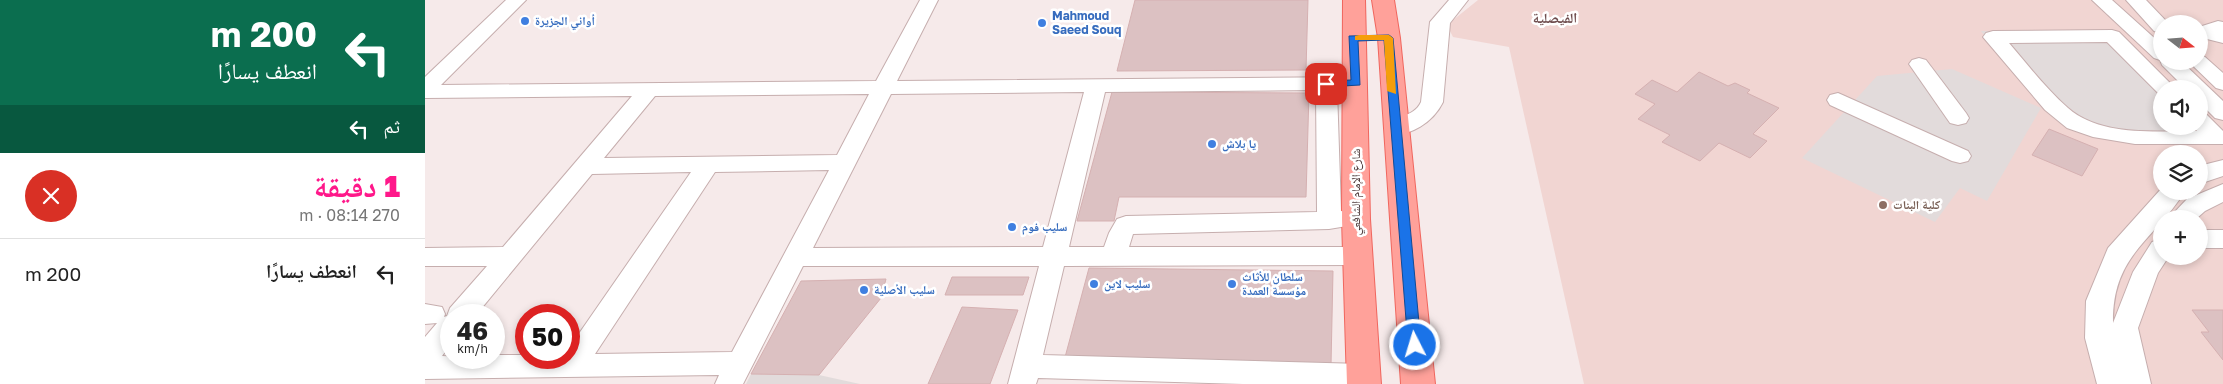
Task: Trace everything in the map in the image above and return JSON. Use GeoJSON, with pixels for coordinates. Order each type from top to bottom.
{"type":"FeatureCollection","features":[{"type":"Feature","properties":{"kind":"main road","name":"شارع الإمام الشافعي"},"geometry":{"type":"LineString","coordinates":[[1354,0],[1356,219],[1364,380]]}},
{"type":"Feature","properties":{"kind":"main road"},"geometry":{"type":"LineString","coordinates":[[1383,0],[1389,38],[1395,128],[1418,384]]}},
{"type":"Feature","properties":{"kind":"main road"},"geometry":{"type":"LineString","coordinates":[[1353,38],[1389,38]]}},
{"type":"Feature","properties":{"kind":"street"},"geometry":{"type":"LineString","coordinates":[[425,90],[517,0]]}},
{"type":"Feature","properties":{"kind":"street"},"geometry":{"type":"LineString","coordinates":[[580,366],[734,374],[881,88],[929,0]]}},
{"type":"Feature","properties":{"kind":"street"},"geometry":{"type":"LineString","coordinates":[[1395,128],[1423,117],[1429,110],[1432,102],[1440,22],[1459,0]]}},
{"type":"Feature","properties":{"kind":"street"},"geometry":{"type":"LineString","coordinates":[[2101,0],[2153,47]]}},
{"type":"Feature","properties":{"kind":"street"},"geometry":{"type":"LineString","coordinates":[[2135,0],[2153,19]]}},
{"type":"Feature","properties":{"kind":"street"},"geometry":{"type":"LineString","coordinates":[[2156,145],[2089,130],[2062,115],[1993,37],[2112,36],[2157,80]]}},
{"type":"Feature","properties":{"kind":"street"},"geometry":{"type":"LineString","coordinates":[[1919,64],[1958,118]]}},
{"type":"Feature","properties":{"kind":"street"},"geometry":{"type":"LineString","coordinates":[[2178,70],[2189,80]]}},
{"type":"Feature","properties":{"kind":"street"},"geometry":{"type":"LineString","coordinates":[[2208,70],[2223,84]]}},
{"type":"Feature","properties":{"kind":"street"},"geometry":{"type":"LineString","coordinates":[[425,90],[649,90],[1356,83]]}},
{"type":"Feature","properties":{"kind":"street"},"geometry":{"type":"LineString","coordinates":[[1326,84],[1329,220]]}},
{"type":"Feature","properties":{"kind":"street"},"geometry":{"type":"LineString","coordinates":[[1096,86],[1024,375],[1364,380]]}},
{"type":"Feature","properties":{"kind":"street"},"geometry":{"type":"LineString","coordinates":[[469,304],[649,90]]}},
{"type":"Feature","properties":{"kind":"street"},"geometry":{"type":"LineString","coordinates":[[2208,99],[2223,113]]}},
{"type":"Feature","properties":{"kind":"street"},"geometry":{"type":"LineString","coordinates":[[1838,100],[1960,156]]}},
{"type":"Feature","properties":{"kind":"street"},"geometry":{"type":"LineString","coordinates":[[2167,145],[2217,138],[2208,129]]}},
{"type":"Feature","properties":{"kind":"street"},"geometry":{"type":"LineString","coordinates":[[585,166],[843,162]]}},
{"type":"Feature","properties":{"kind":"street"},"geometry":{"type":"LineString","coordinates":[[580,354],[708,164]]}},
{"type":"Feature","properties":{"kind":"street"},"geometry":{"type":"LineString","coordinates":[[2208,171],[2223,168]]}},
{"type":"Feature","properties":{"kind":"street"},"geometry":{"type":"LineString","coordinates":[[2190,210],[2197,204],[2223,192]]}},
{"type":"Feature","properties":{"kind":"street"},"geometry":{"type":"LineString","coordinates":[[2111,384],[2099,338],[2099,301],[2117,255],[2165,200]]}},
{"type":"Feature","properties":{"kind":"street"},"geometry":{"type":"LineString","coordinates":[[1114,256],[1125,226],[1356,219]]}},
{"type":"Feature","properties":{"kind":"street"},"geometry":{"type":"LineString","coordinates":[[2208,231],[2223,231]]}},
{"type":"Feature","properties":{"kind":"street"},"geometry":{"type":"LineString","coordinates":[[2208,239],[2223,239]]}},
{"type":"Feature","properties":{"kind":"street"},"geometry":{"type":"LineString","coordinates":[[2127,244],[2153,252]]}},
{"type":"Feature","properties":{"kind":"street"},"geometry":{"type":"LineString","coordinates":[[2208,247],[2223,247]]}},
{"type":"Feature","properties":{"kind":"street"},"geometry":{"type":"LineString","coordinates":[[2208,255],[2223,256]]}},
{"type":"Feature","properties":{"kind":"street"},"geometry":{"type":"LineString","coordinates":[[425,257],[509,256]]}},
{"type":"Feature","properties":{"kind":"street"},"geometry":{"type":"LineString","coordinates":[[793,257],[1357,256]]}},
{"type":"Feature","properties":{"kind":"street"},"geometry":{"type":"LineString","coordinates":[[2137,384],[2124,328],[2147,272],[2153,263]]}},
{"type":"Feature","properties":{"kind":"street"},"geometry":{"type":"LineString","coordinates":[[425,357],[436,318]]}},
{"type":"Feature","properties":{"kind":"street"},"geometry":{"type":"LineString","coordinates":[[425,368],[515,367]]}},
{"type":"Feature","properties":{"kind":"lane"},"geometry":{"type":"LineString","coordinates":[[2148,71],[2155,70]]}},
{"type":"Feature","properties":{"kind":"shaded area","name":"كلية البنات"},"geometry":{"type":"Polygon","coordinates":[[[1478,0],[2223,0],[2223,384],[1584,384],[1509,47],[1453,37],[1447,25],[1478,0]]]}},
{"type":"Feature","properties":{"kind":"shaded area"},"geometry":{"type":"Polygon","coordinates":[[[1981,31],[2117,33],[2154,80],[2153,135],[2208,135],[2208,126],[2220,139],[2098,137],[2038,101],[1981,31]]]}},
{"type":"Feature","properties":{"kind":"shaded area"},"geometry":{"type":"Polygon","coordinates":[[[1952,69],[2041,108],[1987,201],[1960,188],[1935,222],[1802,158],[1877,76],[1952,69]]]}},
{"type":"Feature","properties":{"kind":"shaded area"},"geometry":{"type":"Polygon","coordinates":[[[751,374],[819,375],[860,384],[746,384],[751,374]]]}},
{"type":"Feature","properties":{"kind":"building"},"geometry":{"type":"Polygon","coordinates":[[[1135,0],[1308,0],[1306,70],[1117,71],[1135,0]]]}},
{"type":"Feature","properties":{"kind":"building"},"geometry":{"type":"Polygon","coordinates":[[[1699,72],[1728,86],[1735,83],[1750,90],[1747,93],[1779,108],[1753,134],[1767,141],[1750,158],[1719,143],[1700,161],[1662,142],[1670,135],[1638,119],[1655,104],[1635,94],[1652,80],[1677,92],[1699,72]]]}},
{"type":"Feature","properties":{"kind":"building"},"geometry":{"type":"Polygon","coordinates":[[[1112,92],[1309,93],[1306,197],[1119,197],[1114,221],[1077,221],[1112,92]]]}},
{"type":"Feature","properties":{"kind":"building"},"geometry":{"type":"Polygon","coordinates":[[[2049,129],[2098,149],[2082,176],[2032,155],[2049,129]]]}},
{"type":"Feature","properties":{"kind":"building"},"geometry":{"type":"Polygon","coordinates":[[[1089,268],[1333,271],[1331,365],[1064,361],[1089,268]]]}},
{"type":"Feature","properties":{"kind":"building"},"geometry":{"type":"Polygon","coordinates":[[[952,277],[1029,277],[1023,295],[945,295],[952,277]]]}},
{"type":"Feature","properties":{"kind":"building"},"geometry":{"type":"Polygon","coordinates":[[[886,279],[881,298],[819,375],[751,374],[801,281],[886,279]]]}},
{"type":"Feature","properties":{"kind":"building"},"geometry":{"type":"Polygon","coordinates":[[[962,307],[1018,310],[990,384],[928,384],[962,307]]]}},
{"type":"Feature","properties":{"kind":"building"},"geometry":{"type":"Polygon","coordinates":[[[2192,310],[2223,310],[2223,360],[2201,332],[2209,332],[2192,310]]]}},
{"type":"Feature","properties":{"kind":"slow traffic"},"geometry":{"type":"LineString","coordinates":[[1359,38],[1389,38],[1392,91]]}},
{"type":"Feature","properties":{"kind":"place","name":"أواني الجزيرة"},"geometry":{"type":"Point","coordinates":[525,21]}},
{"type":"Feature","properties":{"kind":"place","name":"Mahmoud Saeed Souq"},"geometry":{"type":"Point","coordinates":[1042,23]}},
{"type":"Feature","properties":{"kind":"place","name":"يا بلاش"},"geometry":{"type":"Point","coordinates":[1212,144]}},
{"type":"Feature","properties":{"kind":"place","name":"كلية البنات"},"geometry":{"type":"Point","coordinates":[1883,205]}},
{"type":"Feature","properties":{"kind":"place","name":"سليب فوم"},"geometry":{"type":"Point","coordinates":[1012,227]}},
{"type":"Feature","properties":{"kind":"place","name":"سليب لاين"},"geometry":{"type":"Point","coordinates":[1094,284]}},
{"type":"Feature","properties":{"kind":"place","name":"سلطان للأثاث مؤسسة العمدة"},"geometry":{"type":"Point","coordinates":[1232,284]}},
{"type":"Feature","properties":{"kind":"place","name":"سليب الأصلية"},"geometry":{"type":"Point","coordinates":[864,290]}},
{"type":"Feature","properties":{"kind":"district","name":"الفيصلية"},"geometry":{"type":"Point","coordinates":[1555,18]}},
{"type":"Feature","properties":{"kind":"route"},"geometry":{"type":"LineString","coordinates":[[1326,84],[1356,83],[1353,38],[1389,38],[1395,128],[1415,345]]}}]}
